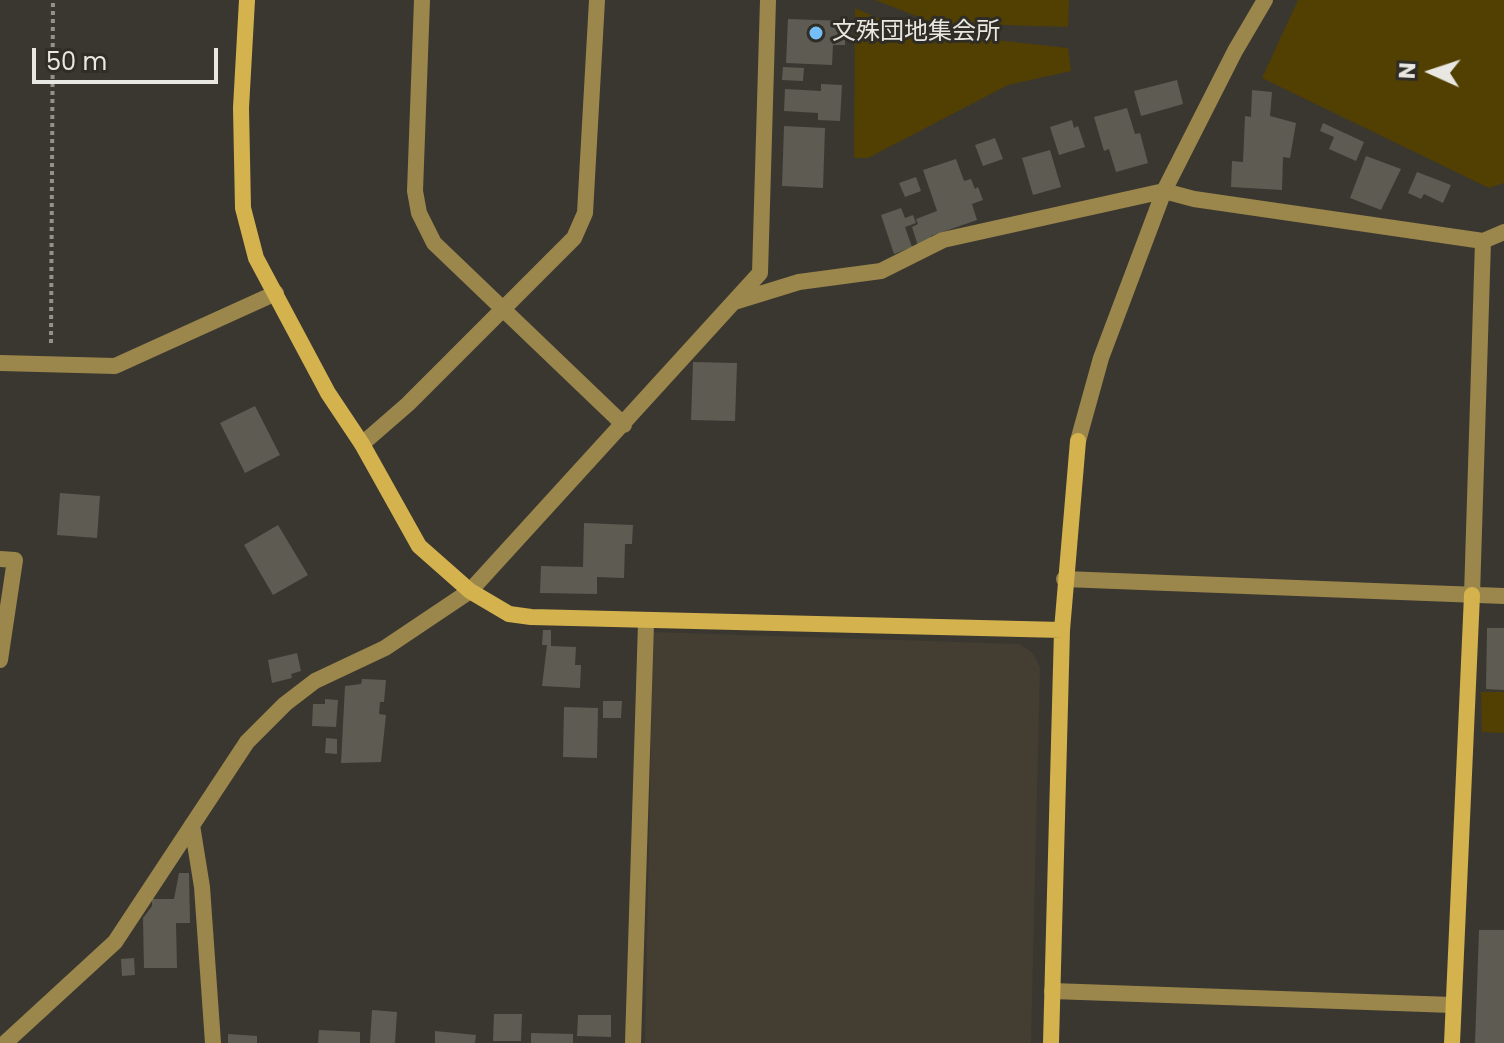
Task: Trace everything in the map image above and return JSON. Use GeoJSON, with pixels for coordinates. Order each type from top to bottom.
{"type":"FeatureCollection","features":[{"type":"Feature","properties":{"kind":"street"},"geometry":{"type":"LineString","coordinates":[[247,0],[241,108],[243,208],[256,258],[328,393],[362,444],[419,546],[470,591],[509,614],[646,623],[1062,630]]}},
{"type":"Feature","properties":{"kind":"street"},"geometry":{"type":"LineString","coordinates":[[422,0],[415,191],[419,213],[434,243],[624,425]]}},
{"type":"Feature","properties":{"kind":"street"},"geometry":{"type":"LineString","coordinates":[[362,444],[408,404],[574,238],[585,213],[597,0]]}},
{"type":"Feature","properties":{"kind":"street"},"geometry":{"type":"LineString","coordinates":[[5,1043],[115,942],[247,742],[285,704],[315,681],[385,648],[470,591],[760,273],[768,0]]}},
{"type":"Feature","properties":{"kind":"street"},"geometry":{"type":"LineString","coordinates":[[1051,1043],[1064,579],[1078,441],[1101,358],[1164,191],[1235,51],[1265,0]]}},
{"type":"Feature","properties":{"kind":"street"},"geometry":{"type":"LineString","coordinates":[[732,302],[799,282],[881,271],[943,240],[1164,191],[1194,199],[1483,241],[1504,232]]}},
{"type":"Feature","properties":{"kind":"street"},"geometry":{"type":"LineString","coordinates":[[1452,1043],[1472,595],[1483,241]]}},
{"type":"Feature","properties":{"kind":"street"},"geometry":{"type":"LineString","coordinates":[[0,363],[115,366],[276,293]]}},
{"type":"Feature","properties":{"kind":"street"},"geometry":{"type":"LineString","coordinates":[[0,559],[15,560],[0,660]]}},
{"type":"Feature","properties":{"kind":"street"},"geometry":{"type":"LineString","coordinates":[[1064,579],[1504,596]]}},
{"type":"Feature","properties":{"kind":"street"},"geometry":{"type":"LineString","coordinates":[[633,1043],[646,623]]}},
{"type":"Feature","properties":{"kind":"street"},"geometry":{"type":"LineString","coordinates":[[192,825],[202,887],[213,1043]]}},
{"type":"Feature","properties":{"kind":"street"},"geometry":{"type":"LineString","coordinates":[[1052,991],[1453,1005]]}},
{"type":"Feature","properties":{"kind":"path"},"geometry":{"type":"LineString","coordinates":[[51,366],[53,0]]}},
{"type":"Feature","properties":{"kind":"shaded area"},"geometry":{"type":"Polygon","coordinates":[[[875,0],[1069,0],[1068,27],[934,23],[875,0]]]}},
{"type":"Feature","properties":{"kind":"shaded area"},"geometry":{"type":"Polygon","coordinates":[[[1298,0],[1504,0],[1504,183],[1489,188],[1262,78],[1298,0]]]}},
{"type":"Feature","properties":{"kind":"shaded area"},"geometry":{"type":"Polygon","coordinates":[[[855,8],[904,30],[1068,48],[1071,71],[1008,85],[868,158],[854,158],[855,8]]]}},
{"type":"Feature","properties":{"kind":"shaded area"},"geometry":{"type":"Polygon","coordinates":[[[653,632],[1020,644],[1033,653],[1040,667],[1031,1043],[645,1043],[653,632]]]}},
{"type":"Feature","properties":{"kind":"shaded area"},"geometry":{"type":"Polygon","coordinates":[[[1481,692],[1504,692],[1504,733],[1482,732],[1481,692]]]}},
{"type":"Feature","properties":{"kind":"building","name":"文殊団地集会所"},"geometry":{"type":"Polygon","coordinates":[[[788,19],[846,21],[845,45],[833,45],[832,65],[786,63],[788,19]]]}},
{"type":"Feature","properties":{"kind":"building"},"geometry":{"type":"Polygon","coordinates":[[[783,67],[804,68],[803,81],[782,80],[783,67]]]}},
{"type":"Feature","properties":{"kind":"building"},"geometry":{"type":"Polygon","coordinates":[[[1177,80],[1183,104],[1141,116],[1134,91],[1177,80]]]}},
{"type":"Feature","properties":{"kind":"building"},"geometry":{"type":"Polygon","coordinates":[[[821,84],[842,85],[840,121],[818,120],[818,113],[784,111],[785,89],[821,91],[821,84]]]}},
{"type":"Feature","properties":{"kind":"building"},"geometry":{"type":"Polygon","coordinates":[[[1252,90],[1272,92],[1270,116],[1296,123],[1290,158],[1283,157],[1282,190],[1231,187],[1232,161],[1243,162],[1245,116],[1251,117],[1252,90]]]}},
{"type":"Feature","properties":{"kind":"building"},"geometry":{"type":"Polygon","coordinates":[[[1127,108],[1135,134],[1140,133],[1148,163],[1116,172],[1109,149],[1104,151],[1094,117],[1127,108]]]}},
{"type":"Feature","properties":{"kind":"building"},"geometry":{"type":"Polygon","coordinates":[[[1072,120],[1074,128],[1078,126],[1085,147],[1059,155],[1050,127],[1072,120]]]}},
{"type":"Feature","properties":{"kind":"building"},"geometry":{"type":"Polygon","coordinates":[[[1323,123],[1364,142],[1356,161],[1329,149],[1334,137],[1320,131],[1323,123]]]}},
{"type":"Feature","properties":{"kind":"building"},"geometry":{"type":"Polygon","coordinates":[[[784,126],[825,128],[823,188],[782,186],[784,126]]]}},
{"type":"Feature","properties":{"kind":"building"},"geometry":{"type":"Polygon","coordinates":[[[995,138],[1003,159],[983,166],[975,145],[995,138]]]}},
{"type":"Feature","properties":{"kind":"building"},"geometry":{"type":"Polygon","coordinates":[[[1050,150],[1061,187],[1033,195],[1022,158],[1050,150]]]}},
{"type":"Feature","properties":{"kind":"building"},"geometry":{"type":"Polygon","coordinates":[[[1366,156],[1401,169],[1381,210],[1350,198],[1366,156]]]}},
{"type":"Feature","properties":{"kind":"building"},"geometry":{"type":"Polygon","coordinates":[[[956,159],[964,181],[971,179],[983,200],[972,204],[977,220],[931,236],[932,241],[918,246],[912,227],[918,224],[916,219],[937,211],[923,170],[956,159]]]}},
{"type":"Feature","properties":{"kind":"building"},"geometry":{"type":"Polygon","coordinates":[[[1417,172],[1451,185],[1443,203],[1424,194],[1421,199],[1408,193],[1417,172]]]}},
{"type":"Feature","properties":{"kind":"building"},"geometry":{"type":"Polygon","coordinates":[[[916,177],[921,191],[905,197],[899,183],[916,177]]]}},
{"type":"Feature","properties":{"kind":"building"},"geometry":{"type":"Polygon","coordinates":[[[901,208],[905,218],[913,215],[916,223],[905,227],[912,247],[894,254],[881,215],[901,208]]]}},
{"type":"Feature","properties":{"kind":"building"},"geometry":{"type":"Polygon","coordinates":[[[693,362],[737,363],[735,421],[691,420],[693,362]]]}},
{"type":"Feature","properties":{"kind":"building"},"geometry":{"type":"Polygon","coordinates":[[[255,406],[280,455],[245,473],[220,423],[255,406]]]}},
{"type":"Feature","properties":{"kind":"building"},"geometry":{"type":"Polygon","coordinates":[[[60,493],[100,496],[97,538],[57,535],[60,493]]]}},
{"type":"Feature","properties":{"kind":"building"},"geometry":{"type":"Polygon","coordinates":[[[584,523],[633,525],[632,544],[625,544],[624,578],[597,577],[597,594],[540,593],[541,566],[583,567],[584,523]]]}},
{"type":"Feature","properties":{"kind":"building"},"geometry":{"type":"Polygon","coordinates":[[[278,525],[308,575],[273,595],[244,545],[278,525]]]}},
{"type":"Feature","properties":{"kind":"building"},"geometry":{"type":"Polygon","coordinates":[[[1487,628],[1504,628],[1504,690],[1486,689],[1487,628]]]}},
{"type":"Feature","properties":{"kind":"building"},"geometry":{"type":"Polygon","coordinates":[[[543,630],[551,630],[551,646],[576,647],[575,665],[581,665],[580,688],[542,686],[547,645],[542,645],[543,630]]]}},
{"type":"Feature","properties":{"kind":"building"},"geometry":{"type":"Polygon","coordinates":[[[297,653],[301,671],[291,674],[292,678],[272,683],[268,660],[297,653]]]}},
{"type":"Feature","properties":{"kind":"building"},"geometry":{"type":"Polygon","coordinates":[[[362,679],[386,680],[384,702],[380,702],[379,714],[386,715],[381,762],[341,763],[345,686],[361,684],[362,679]]]}},
{"type":"Feature","properties":{"kind":"building"},"geometry":{"type":"Polygon","coordinates":[[[325,699],[338,700],[336,727],[312,726],[313,704],[325,704],[325,699]]]}},
{"type":"Feature","properties":{"kind":"building"},"geometry":{"type":"Polygon","coordinates":[[[603,701],[622,701],[621,718],[603,718],[603,701]]]}},
{"type":"Feature","properties":{"kind":"building"},"geometry":{"type":"Polygon","coordinates":[[[564,707],[598,708],[597,758],[563,757],[564,707]]]}},
{"type":"Feature","properties":{"kind":"building"},"geometry":{"type":"Polygon","coordinates":[[[326,738],[337,739],[337,754],[325,753],[326,738]]]}},
{"type":"Feature","properties":{"kind":"building"},"geometry":{"type":"Polygon","coordinates":[[[179,873],[189,873],[190,923],[176,923],[177,968],[144,968],[143,918],[152,906],[152,899],[174,899],[179,873]]]}},
{"type":"Feature","properties":{"kind":"building"},"geometry":{"type":"Polygon","coordinates":[[[1479,930],[1504,930],[1504,1043],[1475,1043],[1479,930]]]}},
{"type":"Feature","properties":{"kind":"building"},"geometry":{"type":"Polygon","coordinates":[[[134,958],[135,975],[122,976],[121,959],[134,958]]]}},
{"type":"Feature","properties":{"kind":"building"},"geometry":{"type":"Polygon","coordinates":[[[372,1010],[397,1012],[395,1043],[370,1043],[372,1010]]]}},
{"type":"Feature","properties":{"kind":"building"},"geometry":{"type":"Polygon","coordinates":[[[494,1014],[522,1014],[521,1041],[493,1041],[494,1014]]]}},
{"type":"Feature","properties":{"kind":"building"},"geometry":{"type":"Polygon","coordinates":[[[578,1015],[611,1015],[611,1037],[577,1036],[578,1015]]]}},
{"type":"Feature","properties":{"kind":"building"},"geometry":{"type":"Polygon","coordinates":[[[319,1030],[360,1032],[360,1043],[318,1043],[319,1030]]]}},
{"type":"Feature","properties":{"kind":"building"},"geometry":{"type":"Polygon","coordinates":[[[435,1031],[476,1035],[475,1043],[435,1043],[435,1031]]]}},
{"type":"Feature","properties":{"kind":"building"},"geometry":{"type":"Polygon","coordinates":[[[531,1033],[573,1034],[573,1043],[531,1043],[531,1033]]]}},
{"type":"Feature","properties":{"kind":"building"},"geometry":{"type":"Polygon","coordinates":[[[228,1034],[257,1036],[257,1043],[228,1043],[228,1034]]]}},
{"type":"Feature","properties":{"kind":"place","name":"文殊団地集会所"},"geometry":{"type":"Point","coordinates":[816,33]}}]}
